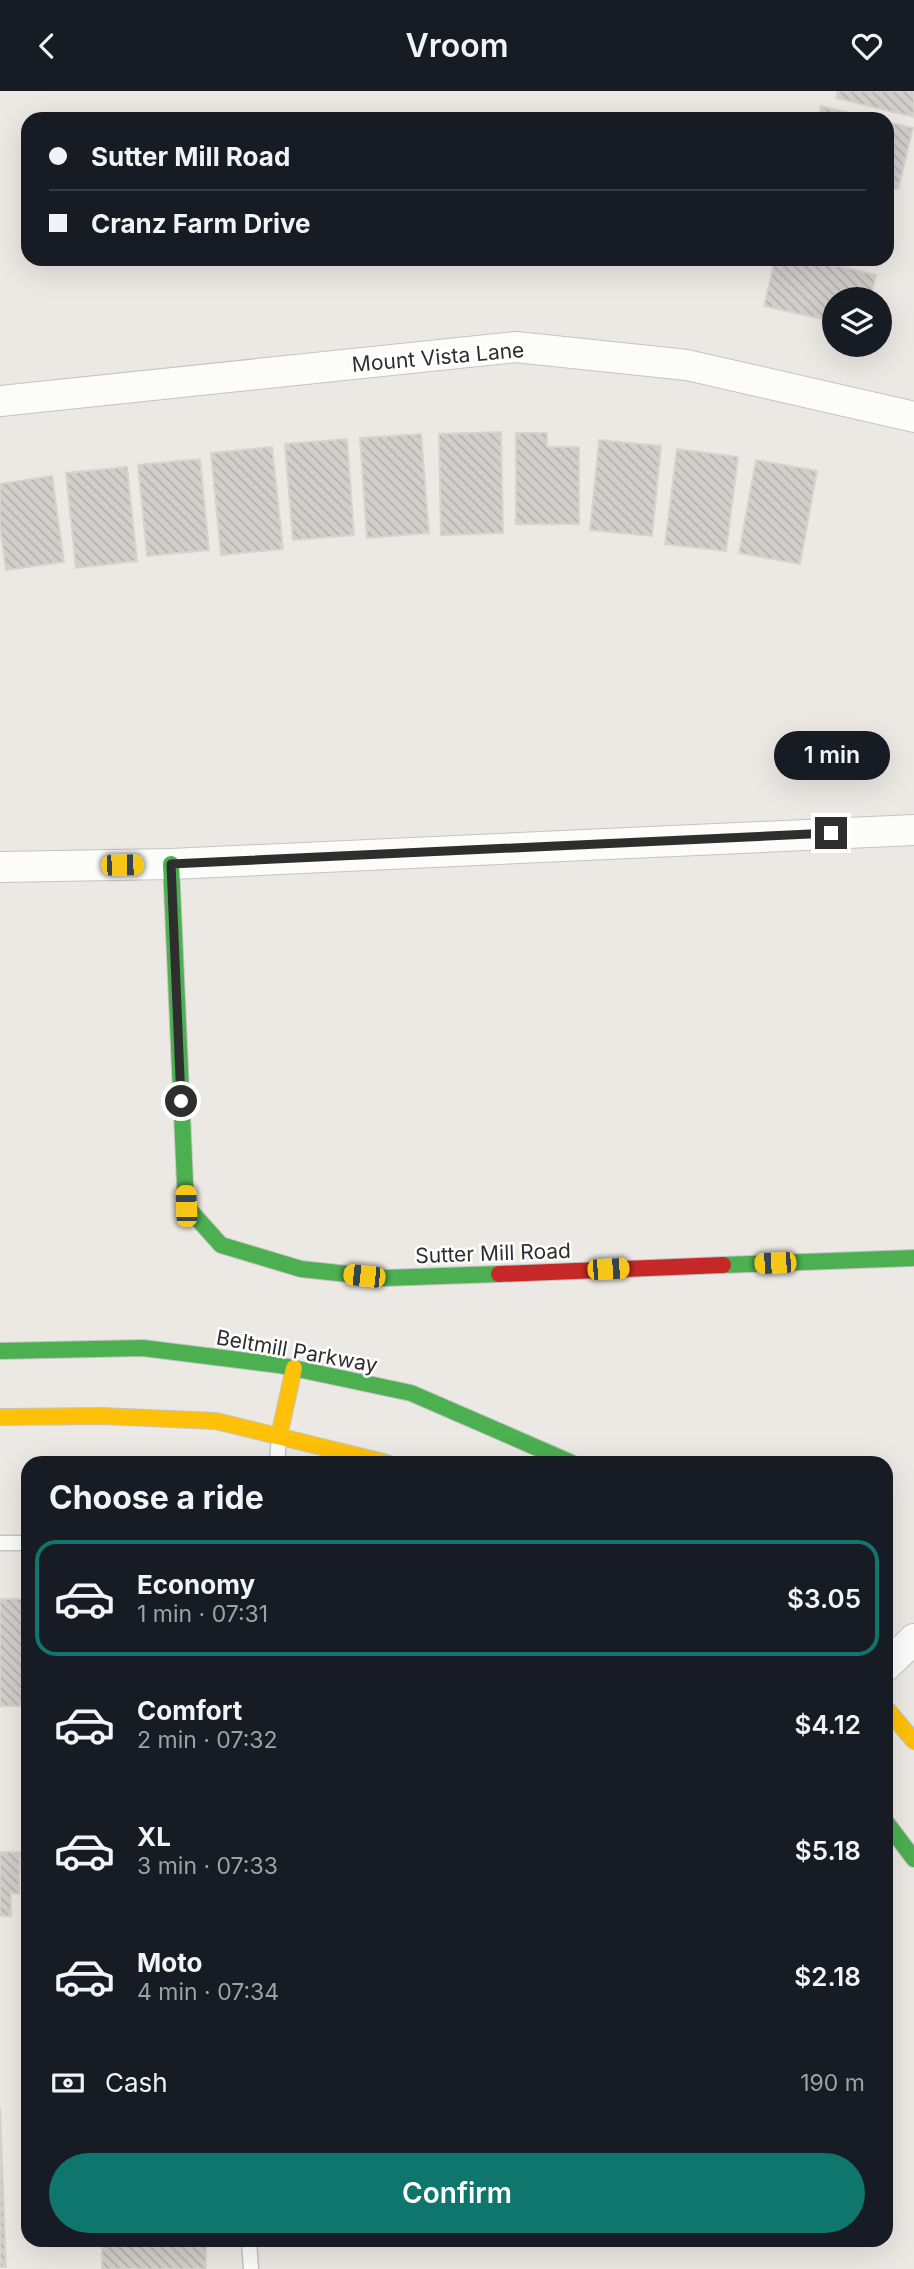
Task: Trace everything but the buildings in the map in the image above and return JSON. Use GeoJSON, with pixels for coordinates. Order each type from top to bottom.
{"type":"FeatureCollection","features":[{"type":"Feature","properties":{"kind":"street","name":"Mount Vista Lane"},"geometry":{"type":"LineString","coordinates":[[0,401],[516,347],[687,365],[912,410]]}},
{"type":"Feature","properties":{"kind":"street"},"geometry":{"type":"LineString","coordinates":[[0,867],[171,864],[914,829]]}},
{"type":"Feature","properties":{"kind":"street","name":"Sutter Mill Road"},"geometry":{"type":"LineString","coordinates":[[171,864],[186,1206],[221,1245],[301,1269],[385,1278],[914,1258]]}},
{"type":"Feature","properties":{"kind":"street","name":"Beltmill Parkway"},"geometry":{"type":"LineString","coordinates":[[0,1351],[143,1348],[295,1368],[411,1393],[556,1456]]}},
{"type":"Feature","properties":{"kind":"street"},"geometry":{"type":"LineString","coordinates":[[279,1436],[295,1368]]}},
{"type":"Feature","properties":{"kind":"street"},"geometry":{"type":"LineString","coordinates":[[0,1417],[102,1416],[216,1421],[359,1456]]}},
{"type":"Feature","properties":{"kind":"street"},"geometry":{"type":"LineString","coordinates":[[893,1659],[914,1639]]}},
{"type":"Feature","properties":{"kind":"street"},"geometry":{"type":"LineString","coordinates":[[893,1716],[914,1741]]}},
{"type":"Feature","properties":{"kind":"street"},"geometry":{"type":"LineString","coordinates":[[893,1831],[914,1859]]}},
{"type":"Feature","properties":{"kind":"lane"},"geometry":{"type":"LineString","coordinates":[[277,1456],[279,1436]]}},
{"type":"Feature","properties":{"kind":"lane"},"geometry":{"type":"LineString","coordinates":[[0,1543],[21,1543]]}},
{"type":"Feature","properties":{"kind":"lane"},"geometry":{"type":"LineString","coordinates":[[249,2247],[251,2269]]}},
{"type":"Feature","properties":{"kind":"traffic: fast"},"geometry":{"type":"LineString","coordinates":[[171,864],[186,1206],[221,1245],[301,1269],[385,1278],[499,1274]]}},
{"type":"Feature","properties":{"kind":"traffic: fast"},"geometry":{"type":"LineString","coordinates":[[723,1265],[914,1258]]}},
{"type":"Feature","properties":{"kind":"traffic: fast"},"geometry":{"type":"LineString","coordinates":[[0,1351],[143,1348],[279,1365],[411,1393],[556,1456]]}},
{"type":"Feature","properties":{"kind":"traffic: fast"},"geometry":{"type":"LineString","coordinates":[[893,1831],[914,1859]]}},
{"type":"Feature","properties":{"kind":"traffic: slow"},"geometry":{"type":"LineString","coordinates":[[279,1436],[294,1368]]}},
{"type":"Feature","properties":{"kind":"traffic: slow"},"geometry":{"type":"LineString","coordinates":[[0,1417],[102,1416],[216,1421],[358,1456]]}},
{"type":"Feature","properties":{"kind":"traffic: slow"},"geometry":{"type":"LineString","coordinates":[[893,1716],[914,1741]]}},
{"type":"Feature","properties":{"kind":"traffic: jam"},"geometry":{"type":"LineString","coordinates":[[499,1274],[723,1265]]}},
{"type":"Feature","properties":{"kind":"route"},"geometry":{"type":"LineString","coordinates":[[181,1101],[171,864],[831,833]]}}]}
